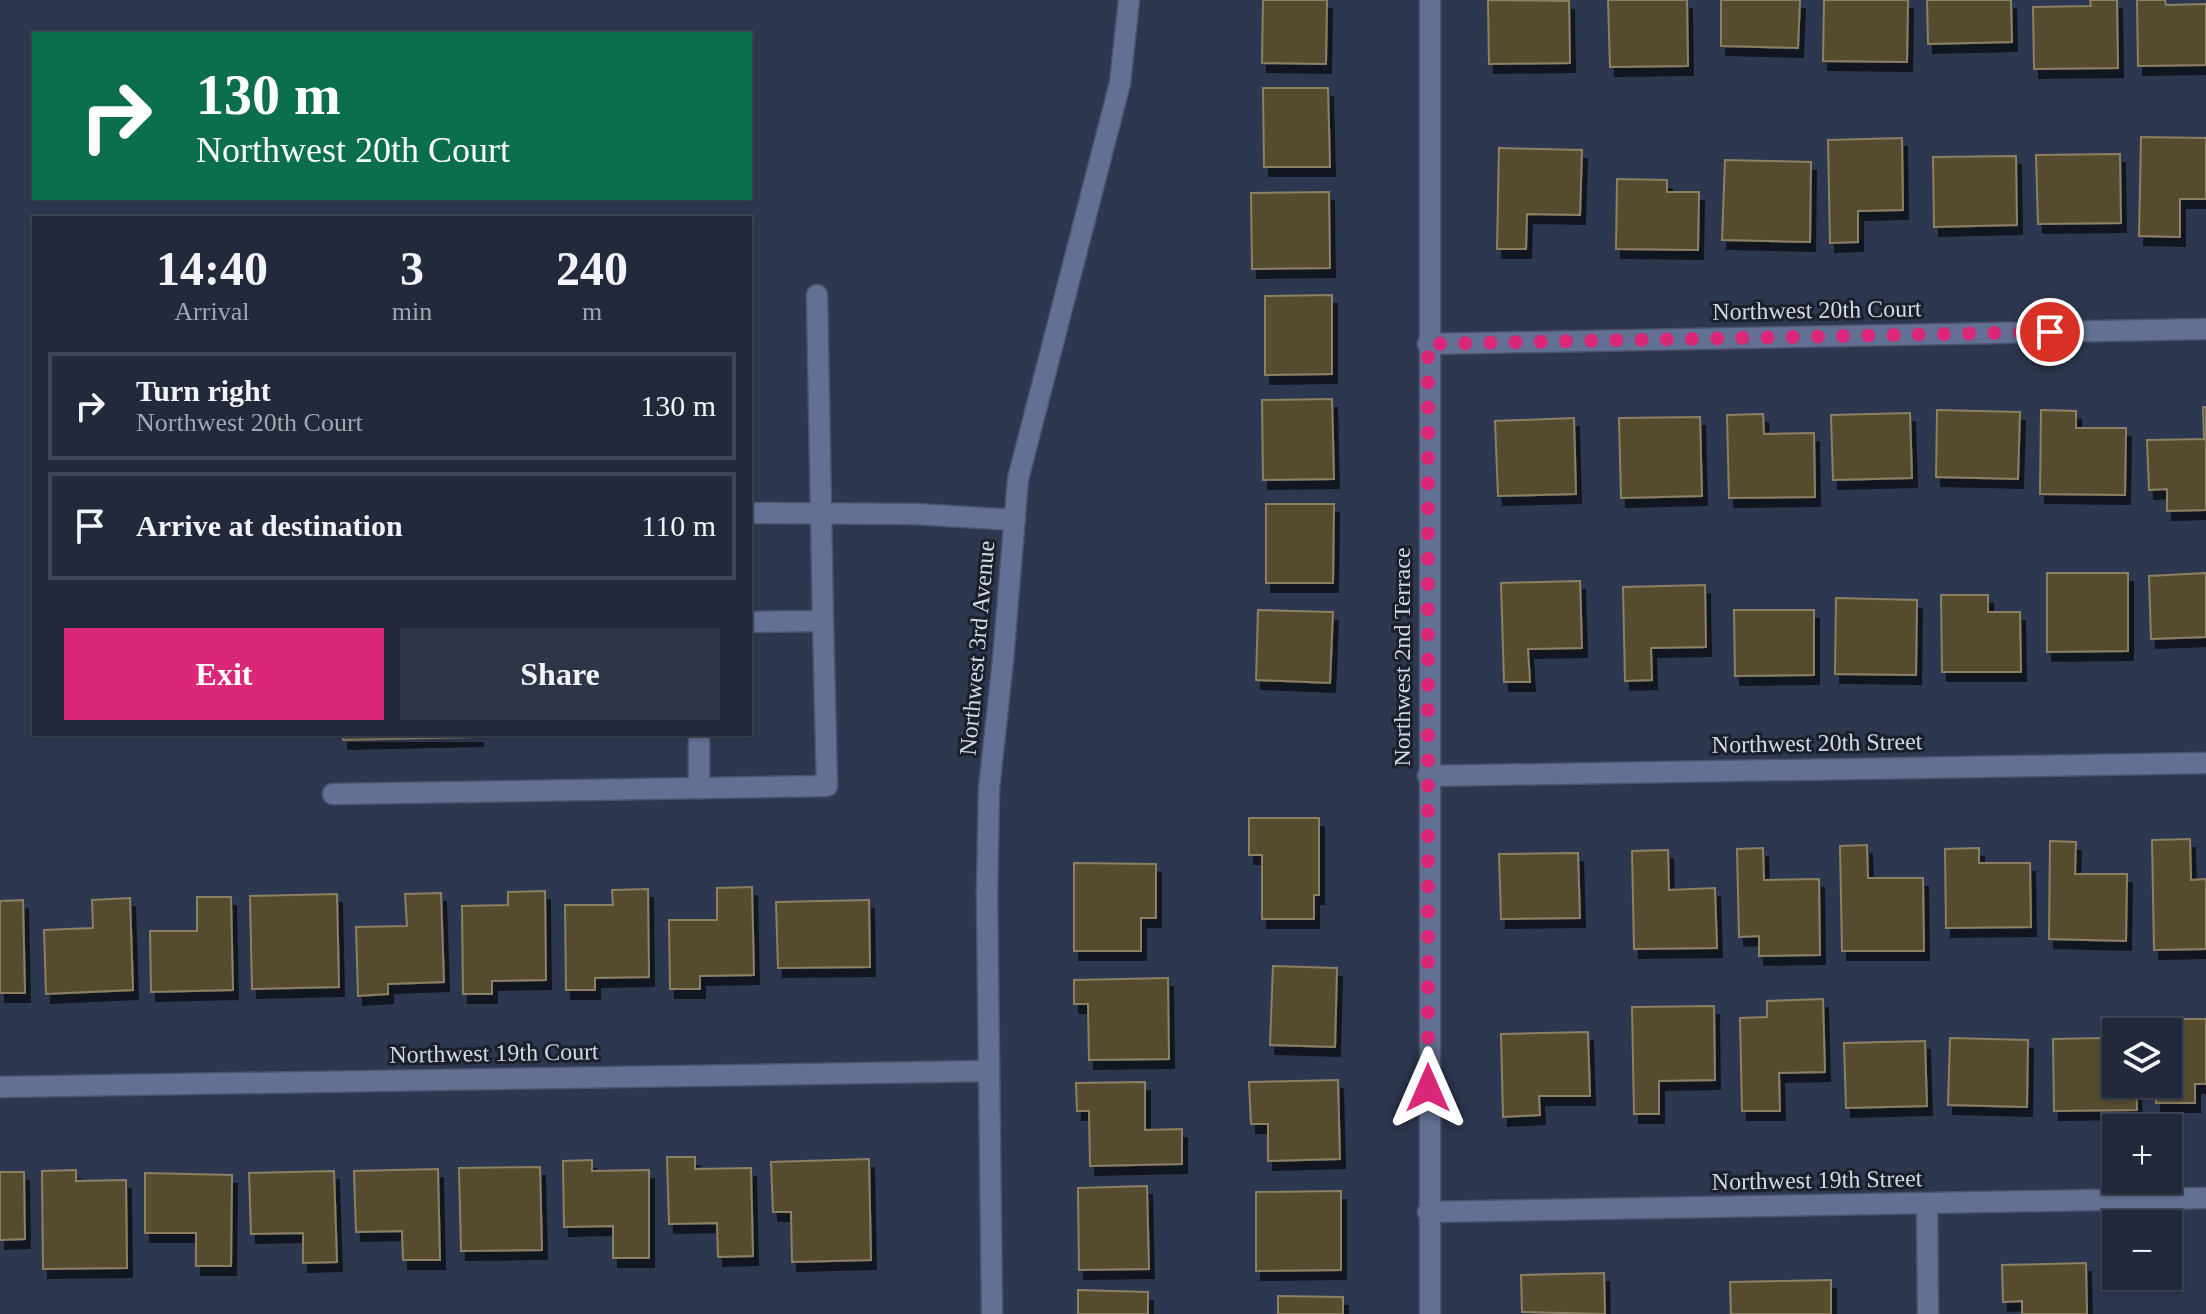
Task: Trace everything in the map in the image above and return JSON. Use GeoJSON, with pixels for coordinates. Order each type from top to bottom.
{"type":"FeatureCollection","features":[{"type":"Feature","properties":{"kind":"street","name":"Northwest 3rd Avenue"},"geometry":{"type":"LineString","coordinates":[[992,1314],[989,789],[1018,479],[1120,83],[1129,0]]}},
{"type":"Feature","properties":{"kind":"street","name":"Northwest 2nd Terrace"},"geometry":{"type":"LineString","coordinates":[[1430,0],[1430,1314]]}},
{"type":"Feature","properties":{"kind":"street"},"geometry":{"type":"LineString","coordinates":[[333,794],[827,786],[817,295]]}},
{"type":"Feature","properties":{"kind":"street","name":"Northwest 20th Court"},"geometry":{"type":"LineString","coordinates":[[1428,344],[2206,329]]}},
{"type":"Feature","properties":{"kind":"street"},"geometry":{"type":"LineString","coordinates":[[752,513],[915,514],[1015,520]]}},
{"type":"Feature","properties":{"kind":"street"},"geometry":{"type":"LineString","coordinates":[[752,622],[823,621]]}},
{"type":"Feature","properties":{"kind":"street"},"geometry":{"type":"LineString","coordinates":[[699,736],[699,788]]}},
{"type":"Feature","properties":{"kind":"street","name":"Northwest 20th Street"},"geometry":{"type":"LineString","coordinates":[[1428,776],[2206,763]]}},
{"type":"Feature","properties":{"kind":"street","name":"Northwest 19th Court"},"geometry":{"type":"LineString","coordinates":[[0,1087],[989,1071]]}},
{"type":"Feature","properties":{"kind":"street","name":"Northwest 19th Street"},"geometry":{"type":"LineString","coordinates":[[1428,1212],[2206,1198]]}},
{"type":"Feature","properties":{"kind":"street"},"geometry":{"type":"LineString","coordinates":[[1927,1205],[1928,1314]]}},
{"type":"Feature","properties":{"kind":"building"},"geometry":{"type":"Polygon","coordinates":[[[1263,0],[1327,0],[1326,64],[1262,63],[1263,0]]]}},
{"type":"Feature","properties":{"kind":"building"},"geometry":{"type":"Polygon","coordinates":[[[1488,0],[1569,1],[1570,63],[1489,64],[1488,0]]]}},
{"type":"Feature","properties":{"kind":"building"},"geometry":{"type":"Polygon","coordinates":[[[1608,0],[1687,0],[1688,66],[1610,67],[1608,0]]]}},
{"type":"Feature","properties":{"kind":"building"},"geometry":{"type":"Polygon","coordinates":[[[1721,0],[1800,0],[1798,48],[1721,46],[1721,0]]]}},
{"type":"Feature","properties":{"kind":"building"},"geometry":{"type":"Polygon","coordinates":[[[1824,0],[1908,0],[1907,62],[1823,61],[1824,0]]]}},
{"type":"Feature","properties":{"kind":"building"},"geometry":{"type":"Polygon","coordinates":[[[1927,0],[2011,0],[2012,42],[1928,44],[1927,0]]]}},
{"type":"Feature","properties":{"kind":"building"},"geometry":{"type":"Polygon","coordinates":[[[2090,0],[2117,0],[2118,68],[2034,69],[2033,7],[2091,6],[2090,0]]]}},
{"type":"Feature","properties":{"kind":"building"},"geometry":{"type":"Polygon","coordinates":[[[2137,0],[2165,0],[2166,5],[2206,4],[2206,65],[2138,66],[2137,0]]]}},
{"type":"Feature","properties":{"kind":"building"},"geometry":{"type":"Polygon","coordinates":[[[1263,88],[1328,88],[1330,167],[1264,167],[1263,88]]]}},
{"type":"Feature","properties":{"kind":"building"},"geometry":{"type":"Polygon","coordinates":[[[2141,137],[2206,138],[2206,199],[2180,199],[2180,237],[2139,236],[2141,137]]]}},
{"type":"Feature","properties":{"kind":"building"},"geometry":{"type":"Polygon","coordinates":[[[1902,138],[1903,210],[1858,211],[1858,242],[1830,243],[1828,140],[1902,138]]]}},
{"type":"Feature","properties":{"kind":"building"},"geometry":{"type":"Polygon","coordinates":[[[1499,148],[1582,150],[1580,215],[1527,214],[1526,249],[1497,249],[1499,148]]]}},
{"type":"Feature","properties":{"kind":"building"},"geometry":{"type":"Polygon","coordinates":[[[2120,154],[2121,223],[2038,224],[2036,155],[2120,154]]]}},
{"type":"Feature","properties":{"kind":"building"},"geometry":{"type":"Polygon","coordinates":[[[2016,156],[2017,225],[1934,227],[1933,157],[2016,156]]]}},
{"type":"Feature","properties":{"kind":"building"},"geometry":{"type":"Polygon","coordinates":[[[1725,160],[1811,162],[1810,242],[1722,240],[1725,160]]]}},
{"type":"Feature","properties":{"kind":"building"},"geometry":{"type":"Polygon","coordinates":[[[1617,179],[1667,180],[1667,192],[1699,192],[1698,250],[1616,249],[1617,179]]]}},
{"type":"Feature","properties":{"kind":"building"},"geometry":{"type":"Polygon","coordinates":[[[1329,192],[1330,268],[1252,269],[1251,193],[1329,192]]]}},
{"type":"Feature","properties":{"kind":"building"},"geometry":{"type":"Polygon","coordinates":[[[1332,295],[1332,374],[1265,375],[1265,296],[1332,295]]]}},
{"type":"Feature","properties":{"kind":"building"},"geometry":{"type":"Polygon","coordinates":[[[1332,399],[1334,479],[1263,480],[1262,400],[1332,399]]]}},
{"type":"Feature","properties":{"kind":"building"},"geometry":{"type":"Polygon","coordinates":[[[2203,407],[2206,407],[2206,510],[2167,511],[2167,489],[2149,490],[2147,440],[2204,439],[2203,407]]]}},
{"type":"Feature","properties":{"kind":"building"},"geometry":{"type":"Polygon","coordinates":[[[1937,410],[2020,412],[2018,479],[1936,477],[1937,410]]]}},
{"type":"Feature","properties":{"kind":"building"},"geometry":{"type":"Polygon","coordinates":[[[2041,410],[2076,411],[2076,428],[2126,428],[2125,495],[2040,494],[2041,410]]]}},
{"type":"Feature","properties":{"kind":"building"},"geometry":{"type":"Polygon","coordinates":[[[1910,413],[1912,478],[1833,480],[1831,415],[1910,413]]]}},
{"type":"Feature","properties":{"kind":"building"},"geometry":{"type":"Polygon","coordinates":[[[1763,414],[1764,434],[1814,433],[1815,497],[1729,498],[1727,415],[1763,414]]]}},
{"type":"Feature","properties":{"kind":"building"},"geometry":{"type":"Polygon","coordinates":[[[1700,417],[1702,496],[1621,498],[1619,418],[1700,417]]]}},
{"type":"Feature","properties":{"kind":"building"},"geometry":{"type":"Polygon","coordinates":[[[1574,418],[1576,494],[1498,496],[1495,421],[1574,418]]]}},
{"type":"Feature","properties":{"kind":"building"},"geometry":{"type":"Polygon","coordinates":[[[1266,504],[1334,504],[1333,583],[1266,583],[1266,504]]]}},
{"type":"Feature","properties":{"kind":"building"},"geometry":{"type":"Polygon","coordinates":[[[2047,573],[2128,573],[2128,651],[2047,652],[2047,573]]]}},
{"type":"Feature","properties":{"kind":"building"},"geometry":{"type":"Polygon","coordinates":[[[2206,573],[2206,637],[2151,639],[2149,576],[2206,573]]]}},
{"type":"Feature","properties":{"kind":"building"},"geometry":{"type":"Polygon","coordinates":[[[1580,581],[1582,648],[1528,649],[1530,682],[1504,682],[1501,583],[1580,581]]]}},
{"type":"Feature","properties":{"kind":"building"},"geometry":{"type":"Polygon","coordinates":[[[1705,585],[1706,647],[1651,648],[1652,680],[1625,681],[1623,587],[1705,585]]]}},
{"type":"Feature","properties":{"kind":"building"},"geometry":{"type":"Polygon","coordinates":[[[1941,595],[1988,595],[1988,612],[2020,612],[2021,672],[1942,672],[1941,595]]]}},
{"type":"Feature","properties":{"kind":"building"},"geometry":{"type":"Polygon","coordinates":[[[1836,598],[1917,600],[1916,675],[1835,674],[1836,598]]]}},
{"type":"Feature","properties":{"kind":"building"},"geometry":{"type":"Polygon","coordinates":[[[1258,610],[1333,612],[1330,683],[1256,680],[1258,610]]]}},
{"type":"Feature","properties":{"kind":"building"},"geometry":{"type":"Polygon","coordinates":[[[1734,610],[1814,610],[1814,675],[1735,676],[1734,610]]]}},
{"type":"Feature","properties":{"kind":"building"},"geometry":{"type":"Polygon","coordinates":[[[343,736],[478,736],[478,737],[343,740],[343,736]]]}},
{"type":"Feature","properties":{"kind":"building"},"geometry":{"type":"Polygon","coordinates":[[[1249,818],[1319,818],[1319,895],[1314,895],[1314,919],[1262,919],[1262,855],[1249,855],[1249,818]]]}},
{"type":"Feature","properties":{"kind":"building"},"geometry":{"type":"Polygon","coordinates":[[[2190,839],[2191,880],[2206,879],[2206,949],[2154,950],[2152,840],[2190,839]]]}},
{"type":"Feature","properties":{"kind":"building"},"geometry":{"type":"Polygon","coordinates":[[[2050,841],[2076,842],[2075,874],[2127,874],[2126,941],[2049,939],[2050,841]]]}},
{"type":"Feature","properties":{"kind":"building"},"geometry":{"type":"Polygon","coordinates":[[[1867,845],[1868,878],[1923,878],[1924,951],[1842,951],[1840,846],[1867,845]]]}},
{"type":"Feature","properties":{"kind":"building"},"geometry":{"type":"Polygon","coordinates":[[[1763,848],[1764,880],[1819,879],[1820,955],[1759,956],[1759,936],[1739,937],[1737,849],[1763,848]]]}},
{"type":"Feature","properties":{"kind":"building"},"geometry":{"type":"Polygon","coordinates":[[[1979,848],[1979,863],[2030,863],[2031,927],[1946,928],[1945,849],[1979,848]]]}},
{"type":"Feature","properties":{"kind":"building"},"geometry":{"type":"Polygon","coordinates":[[[1668,850],[1669,890],[1715,888],[1717,948],[1634,949],[1632,851],[1668,850]]]}},
{"type":"Feature","properties":{"kind":"building"},"geometry":{"type":"Polygon","coordinates":[[[1578,853],[1580,918],[1501,919],[1499,854],[1578,853]]]}},
{"type":"Feature","properties":{"kind":"building"},"geometry":{"type":"Polygon","coordinates":[[[1074,863],[1156,864],[1156,918],[1141,918],[1141,951],[1074,951],[1074,863]]]}},
{"type":"Feature","properties":{"kind":"building"},"geometry":{"type":"Polygon","coordinates":[[[752,887],[754,975],[700,976],[700,989],[670,989],[669,920],[717,920],[717,888],[752,887]]]}},
{"type":"Feature","properties":{"kind":"building"},"geometry":{"type":"Polygon","coordinates":[[[648,889],[649,977],[595,978],[595,990],[566,990],[565,905],[613,905],[612,890],[648,889]]]}},
{"type":"Feature","properties":{"kind":"building"},"geometry":{"type":"Polygon","coordinates":[[[545,891],[546,980],[492,981],[492,994],[463,994],[462,906],[508,905],[508,892],[545,891]]]}},
{"type":"Feature","properties":{"kind":"building"},"geometry":{"type":"Polygon","coordinates":[[[441,893],[444,982],[388,984],[388,994],[358,996],[356,927],[407,926],[405,894],[441,893]]]}},
{"type":"Feature","properties":{"kind":"building"},"geometry":{"type":"Polygon","coordinates":[[[337,894],[339,987],[252,989],[250,896],[337,894]]]}},
{"type":"Feature","properties":{"kind":"building"},"geometry":{"type":"Polygon","coordinates":[[[197,897],[231,897],[233,990],[151,992],[150,931],[197,931],[197,897]]]}},
{"type":"Feature","properties":{"kind":"building"},"geometry":{"type":"Polygon","coordinates":[[[130,898],[133,990],[46,994],[44,930],[93,928],[92,900],[130,898]]]}},
{"type":"Feature","properties":{"kind":"building"},"geometry":{"type":"Polygon","coordinates":[[[23,900],[25,993],[0,993],[0,901],[23,900]]]}},
{"type":"Feature","properties":{"kind":"building"},"geometry":{"type":"Polygon","coordinates":[[[869,900],[870,967],[778,968],[776,902],[869,900]]]}},
{"type":"Feature","properties":{"kind":"building"},"geometry":{"type":"Polygon","coordinates":[[[1273,966],[1337,968],[1335,1047],[1270,1045],[1273,966]]]}},
{"type":"Feature","properties":{"kind":"building"},"geometry":{"type":"Polygon","coordinates":[[[1168,978],[1169,1059],[1089,1060],[1088,1004],[1074,1004],[1074,980],[1168,978]]]}},
{"type":"Feature","properties":{"kind":"building"},"geometry":{"type":"Polygon","coordinates":[[[1823,999],[1825,1072],[1779,1073],[1780,1111],[1742,1111],[1740,1018],[1767,1017],[1767,1001],[1823,999]]]}},
{"type":"Feature","properties":{"kind":"building"},"geometry":{"type":"Polygon","coordinates":[[[1714,1006],[1715,1080],[1659,1081],[1659,1114],[1634,1114],[1632,1007],[1714,1006]]]}},
{"type":"Feature","properties":{"kind":"building"},"geometry":{"type":"Polygon","coordinates":[[[2182,1019],[2206,1019],[2206,1084],[2195,1084],[2195,1103],[2156,1103],[2156,1098],[2182,1098],[2182,1019]]]}},
{"type":"Feature","properties":{"kind":"building"},"geometry":{"type":"Polygon","coordinates":[[[1588,1032],[1590,1096],[1539,1096],[1540,1115],[1503,1117],[1501,1034],[1588,1032]]]}},
{"type":"Feature","properties":{"kind":"building"},"geometry":{"type":"Polygon","coordinates":[[[1950,1038],[2028,1040],[2027,1107],[1948,1105],[1950,1038]]]}},
{"type":"Feature","properties":{"kind":"building"},"geometry":{"type":"Polygon","coordinates":[[[2102,1038],[2102,1098],[2137,1098],[2137,1110],[2054,1111],[2053,1039],[2102,1038]]]}},
{"type":"Feature","properties":{"kind":"building"},"geometry":{"type":"Polygon","coordinates":[[[1925,1041],[1927,1106],[1846,1108],[1844,1043],[1925,1041]]]}},
{"type":"Feature","properties":{"kind":"building"},"geometry":{"type":"Polygon","coordinates":[[[1338,1080],[1340,1159],[1268,1161],[1268,1124],[1251,1124],[1249,1082],[1338,1080]]]}},
{"type":"Feature","properties":{"kind":"building"},"geometry":{"type":"Polygon","coordinates":[[[1145,1082],[1145,1130],[1182,1129],[1182,1164],[1090,1166],[1089,1111],[1077,1111],[1076,1083],[1145,1082]]]}},
{"type":"Feature","properties":{"kind":"building"},"geometry":{"type":"Polygon","coordinates":[[[667,1157],[695,1157],[695,1169],[751,1168],[753,1256],[718,1257],[717,1223],[669,1224],[667,1157]]]}},
{"type":"Feature","properties":{"kind":"building"},"geometry":{"type":"Polygon","coordinates":[[[869,1159],[871,1260],[792,1262],[791,1212],[773,1212],[771,1162],[869,1159]]]}},
{"type":"Feature","properties":{"kind":"building"},"geometry":{"type":"Polygon","coordinates":[[[592,1160],[592,1171],[649,1170],[649,1258],[613,1258],[613,1226],[564,1227],[563,1161],[592,1160]]]}},
{"type":"Feature","properties":{"kind":"building"},"geometry":{"type":"Polygon","coordinates":[[[540,1167],[542,1250],[461,1251],[459,1168],[540,1167]]]}},
{"type":"Feature","properties":{"kind":"building"},"geometry":{"type":"Polygon","coordinates":[[[438,1169],[440,1260],[403,1260],[402,1231],[356,1232],[354,1171],[438,1169]]]}},
{"type":"Feature","properties":{"kind":"building"},"geometry":{"type":"Polygon","coordinates":[[[76,1170],[76,1181],[126,1180],[127,1268],[43,1269],[42,1171],[76,1170]]]}},
{"type":"Feature","properties":{"kind":"building"},"geometry":{"type":"Polygon","coordinates":[[[334,1171],[337,1262],[303,1263],[303,1233],[251,1234],[249,1173],[334,1171]]]}},
{"type":"Feature","properties":{"kind":"building"},"geometry":{"type":"Polygon","coordinates":[[[0,1172],[24,1172],[25,1239],[0,1240],[0,1172]]]}},
{"type":"Feature","properties":{"kind":"building"},"geometry":{"type":"Polygon","coordinates":[[[145,1173],[232,1175],[231,1266],[196,1266],[196,1233],[145,1233],[145,1173]]]}},
{"type":"Feature","properties":{"kind":"building"},"geometry":{"type":"Polygon","coordinates":[[[1147,1186],[1149,1269],[1079,1270],[1078,1188],[1147,1186]]]}},
{"type":"Feature","properties":{"kind":"building"},"geometry":{"type":"Polygon","coordinates":[[[1341,1191],[1341,1270],[1256,1271],[1256,1192],[1341,1191]]]}},
{"type":"Feature","properties":{"kind":"building"},"geometry":{"type":"Polygon","coordinates":[[[2086,1263],[2087,1314],[2022,1314],[2022,1301],[2003,1302],[2002,1265],[2086,1263]]]}},
{"type":"Feature","properties":{"kind":"building"},"geometry":{"type":"Polygon","coordinates":[[[1604,1273],[1605,1314],[1522,1312],[1521,1275],[1604,1273]]]}},
{"type":"Feature","properties":{"kind":"building"},"geometry":{"type":"Polygon","coordinates":[[[1831,1280],[1831,1314],[1731,1314],[1730,1282],[1831,1280]]]}},
{"type":"Feature","properties":{"kind":"building"},"geometry":{"type":"Polygon","coordinates":[[[1078,1290],[1148,1292],[1148,1314],[1078,1314],[1078,1290]]]}},
{"type":"Feature","properties":{"kind":"building"},"geometry":{"type":"Polygon","coordinates":[[[1278,1296],[1343,1297],[1343,1314],[1278,1314],[1278,1296]]]}},
{"type":"Feature","properties":{"kind":"route"},"geometry":{"type":"LineString","coordinates":[[1428,1088],[1428,344],[2050,332]]}}]}
